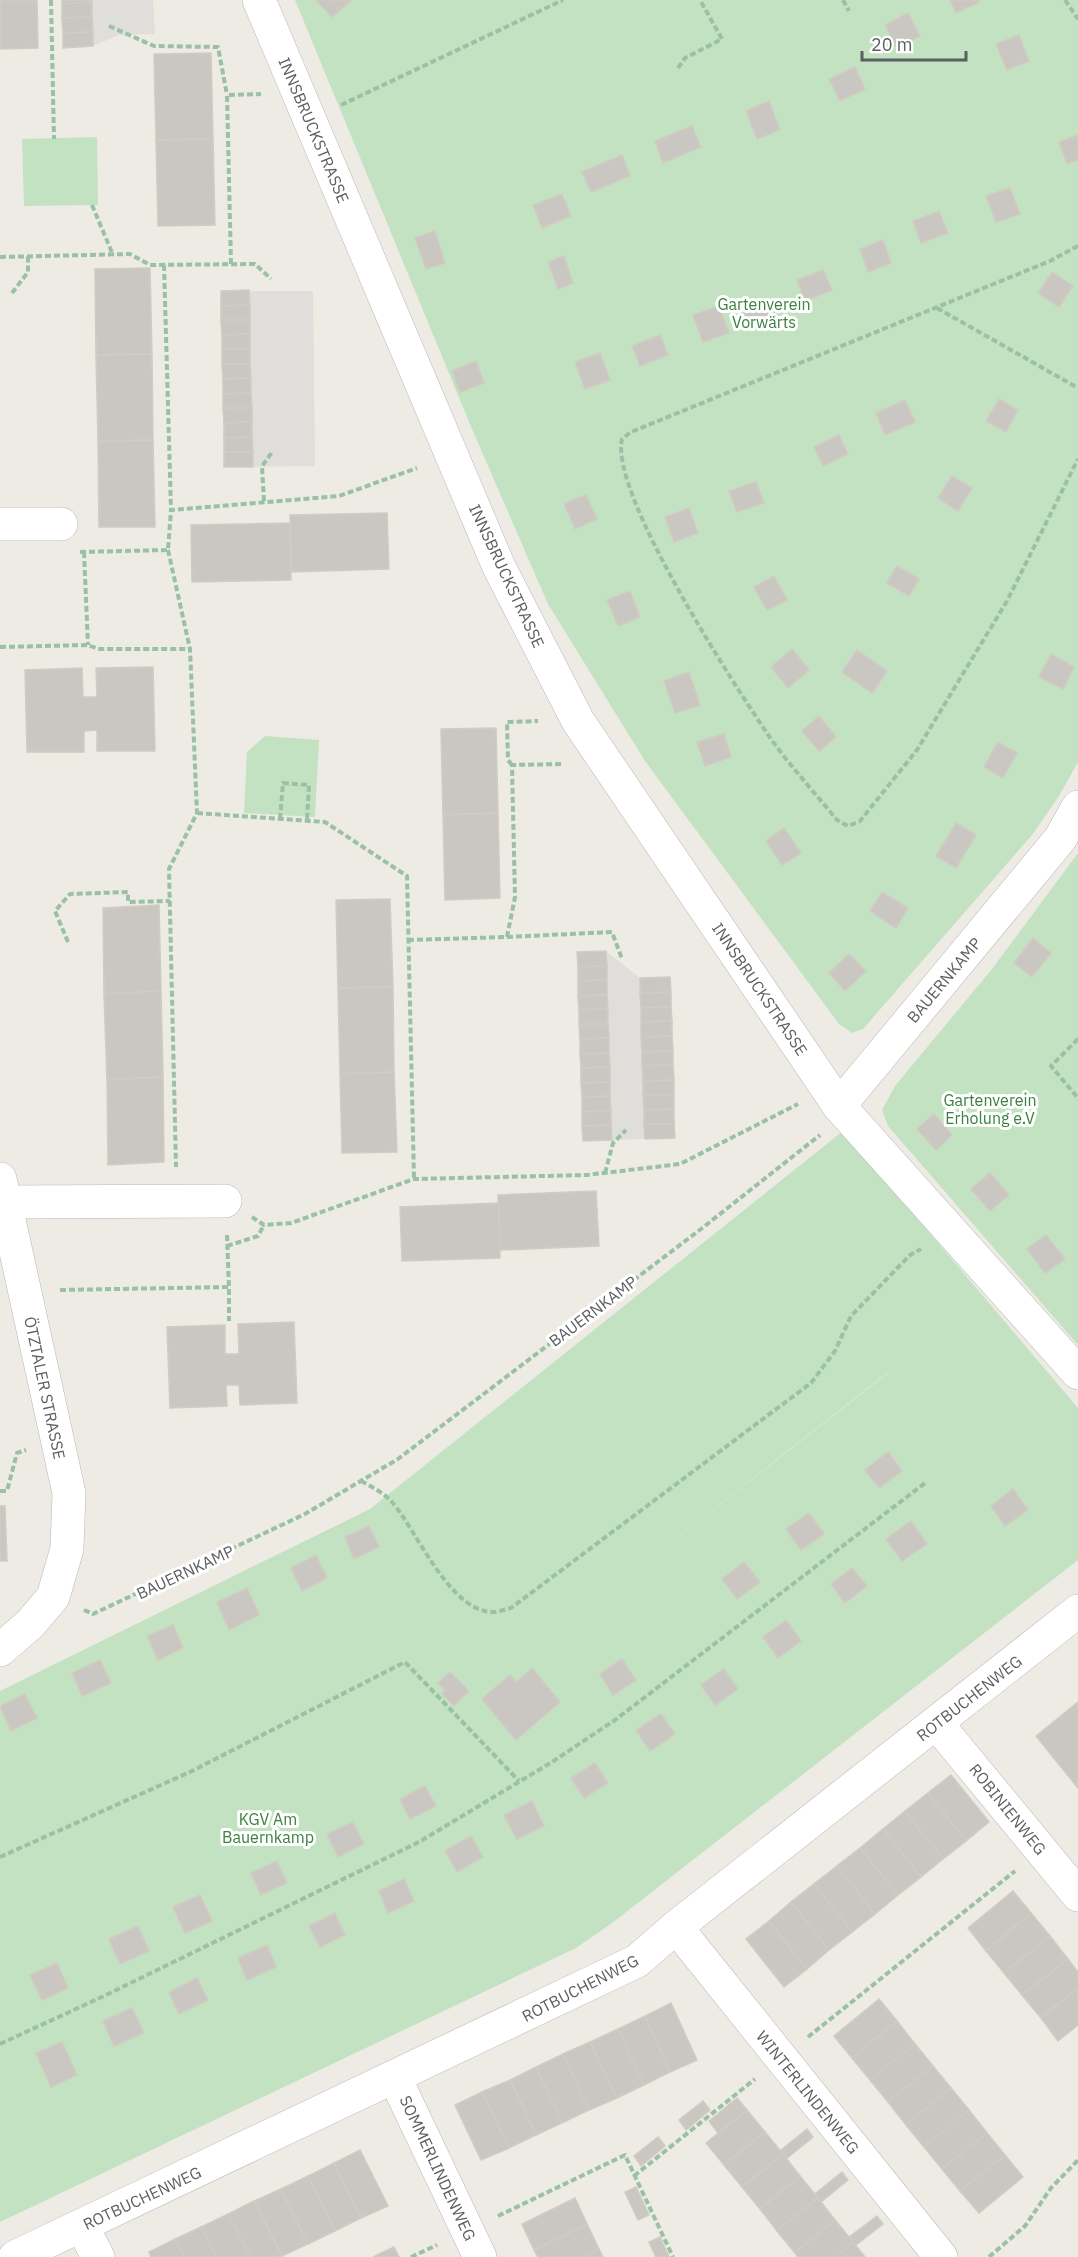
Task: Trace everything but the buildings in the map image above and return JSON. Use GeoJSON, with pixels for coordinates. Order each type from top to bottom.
{"type":"FeatureCollection","features":[{"type":"Feature","properties":{"kind":"street","name":"INNSBRUCKSTRASSE"},"geometry":{"type":"LineString","coordinates":[[260,0],[499,567],[578,722],[839,1106],[1078,1373]]}},
{"type":"Feature","properties":{"kind":"street"},"geometry":{"type":"LineString","coordinates":[[0,524],[61,524]]}},
{"type":"Feature","properties":{"kind":"street","name":"BAUERNKAMP"},"geometry":{"type":"LineString","coordinates":[[839,1106],[1060,839],[1078,807]]}},
{"type":"Feature","properties":{"kind":"street"},"geometry":{"type":"LineString","coordinates":[[3,1190],[177,1202],[225,1201]]}},
{"type":"Feature","properties":{"kind":"street","name":"ÖTZTALER STRASSE"},"geometry":{"type":"LineString","coordinates":[[3,1190],[69,1493],[67,1549],[53,1597]]}},
{"type":"Feature","properties":{"kind":"street"},"geometry":{"type":"LineString","coordinates":[[0,1650],[30,1624],[53,1597]]}},
{"type":"Feature","properties":{"kind":"street","name":"ROTBUCHENWEG"},"geometry":{"type":"LineString","coordinates":[[15,2257],[637,1961],[676,1927],[1078,1611]]}},
{"type":"Feature","properties":{"kind":"street","name":"ROBINIENWEG"},"geometry":{"type":"LineString","coordinates":[[937,1724],[1078,1894]]}},
{"type":"Feature","properties":{"kind":"street","name":"WINTERLINDENWEG"},"geometry":{"type":"LineString","coordinates":[[676,1927],[941,2257]]}},
{"type":"Feature","properties":{"kind":"street","name":"SOMMERLINDENWEG"},"geometry":{"type":"LineString","coordinates":[[395,2078],[474,2243]]}},
{"type":"Feature","properties":{"kind":"street"},"geometry":{"type":"LineString","coordinates":[[82,2226],[98,2257]]}},
{"type":"Feature","properties":{"kind":"path"},"geometry":{"type":"LineString","coordinates":[[51,0],[54,139]]}},
{"type":"Feature","properties":{"kind":"path"},"geometry":{"type":"LineString","coordinates":[[309,120],[563,0]]}},
{"type":"Feature","properties":{"kind":"path"},"geometry":{"type":"LineString","coordinates":[[678,68],[685,58],[722,39],[700,0]]}},
{"type":"Feature","properties":{"kind":"path"},"geometry":{"type":"LineString","coordinates":[[843,0],[849,11]]}},
{"type":"Feature","properties":{"kind":"path"},"geometry":{"type":"LineString","coordinates":[[1065,0],[1078,19]]}},
{"type":"Feature","properties":{"kind":"path"},"geometry":{"type":"LineString","coordinates":[[109,26],[154,46],[218,47],[227,95],[231,264]]}},
{"type":"Feature","properties":{"kind":"path"},"geometry":{"type":"LineString","coordinates":[[227,95],[263,94]]}},
{"type":"Feature","properties":{"kind":"path"},"geometry":{"type":"LineString","coordinates":[[92,205],[113,255]]}},
{"type":"Feature","properties":{"kind":"path"},"geometry":{"type":"LineString","coordinates":[[1078,246],[936,308],[631,432],[622,439],[619,449],[633,497],[661,560],[708,642],[772,740],[837,820],[848,826],[860,821],[917,750],[1006,601],[1078,459]]}},
{"type":"Feature","properties":{"kind":"path"},"geometry":{"type":"LineString","coordinates":[[0,257],[130,255],[150,265],[255,264],[271,279]]}},
{"type":"Feature","properties":{"kind":"path"},"geometry":{"type":"LineString","coordinates":[[12,293],[28,272],[28,256]]}},
{"type":"Feature","properties":{"kind":"path"},"geometry":{"type":"LineString","coordinates":[[164,265],[171,510],[168,550],[190,649],[197,813],[169,868],[177,1202]]}},
{"type":"Feature","properties":{"kind":"path"},"geometry":{"type":"LineString","coordinates":[[936,308],[1078,388]]}},
{"type":"Feature","properties":{"kind":"path"},"geometry":{"type":"LineString","coordinates":[[264,501],[261,466],[273,451]]}},
{"type":"Feature","properties":{"kind":"path"},"geometry":{"type":"LineString","coordinates":[[171,510],[346,494],[417,468]]}},
{"type":"Feature","properties":{"kind":"path"},"geometry":{"type":"LineString","coordinates":[[61,524],[68,552],[168,550]]}},
{"type":"Feature","properties":{"kind":"path"},"geometry":{"type":"LineString","coordinates":[[84,552],[88,645]]}},
{"type":"Feature","properties":{"kind":"path"},"geometry":{"type":"LineString","coordinates":[[0,647],[88,645],[98,649],[190,649]]}},
{"type":"Feature","properties":{"kind":"path"},"geometry":{"type":"LineString","coordinates":[[507,937],[515,897],[512,765],[508,760],[507,722],[538,722]]}},
{"type":"Feature","properties":{"kind":"path"},"geometry":{"type":"LineString","coordinates":[[512,765],[564,764]]}},
{"type":"Feature","properties":{"kind":"path"},"geometry":{"type":"LineString","coordinates":[[280,819],[283,783],[309,785],[307,820]]}},
{"type":"Feature","properties":{"kind":"path"},"geometry":{"type":"LineString","coordinates":[[197,813],[325,822],[407,876],[414,1179]]}},
{"type":"Feature","properties":{"kind":"path"},"geometry":{"type":"LineString","coordinates":[[68,942],[55,911],[70,894],[128,892],[128,903],[170,901]]}},
{"type":"Feature","properties":{"kind":"path"},"geometry":{"type":"LineString","coordinates":[[408,940],[612,932],[622,958]]}},
{"type":"Feature","properties":{"kind":"path"},"geometry":{"type":"LineString","coordinates":[[1078,1039],[1051,1066],[1078,1098]]}},
{"type":"Feature","properties":{"kind":"path"},"geometry":{"type":"LineString","coordinates":[[225,1201],[264,1224],[291,1223],[414,1179],[605,1173],[680,1164],[799,1103]]}},
{"type":"Feature","properties":{"kind":"path","name":"BAUERNKAMP"},"geometry":{"type":"LineString","coordinates":[[53,1597],[93,1614],[305,1514],[398,1459],[783,1166],[822,1133],[839,1106]]}},
{"type":"Feature","properties":{"kind":"path"},"geometry":{"type":"LineString","coordinates":[[605,1173],[613,1143],[626,1130]]}},
{"type":"Feature","properties":{"kind":"path"},"geometry":{"type":"LineString","coordinates":[[225,1201],[230,1322]]}},
{"type":"Feature","properties":{"kind":"path"},"geometry":{"type":"LineString","coordinates":[[227,1246],[258,1236],[264,1224]]}},
{"type":"Feature","properties":{"kind":"path"},"geometry":{"type":"LineString","coordinates":[[361,1481],[380,1491],[392,1502],[438,1570],[466,1603],[492,1612],[511,1608],[810,1383],[835,1351],[851,1316],[910,1255],[951,1232]]}},
{"type":"Feature","properties":{"kind":"path"},"geometry":{"type":"LineString","coordinates":[[53,1290],[229,1287]]}},
{"type":"Feature","properties":{"kind":"path"},"geometry":{"type":"LineString","coordinates":[[0,1491],[7,1491],[17,1453],[34,1448]]}},
{"type":"Feature","properties":{"kind":"path"},"geometry":{"type":"LineString","coordinates":[[0,2044],[104,1996],[418,1842],[519,1781],[615,1720],[925,1483]]}},
{"type":"Feature","properties":{"kind":"path"},"geometry":{"type":"LineString","coordinates":[[0,1857],[190,1772],[405,1662],[519,1781]]}},
{"type":"Feature","properties":{"kind":"path"},"geometry":{"type":"LineString","coordinates":[[634,2176],[1041,1850]]}},
{"type":"Feature","properties":{"kind":"path"},"geometry":{"type":"LineString","coordinates":[[474,2243],[625,2155],[673,2257]]}},
{"type":"Feature","properties":{"kind":"path"},"geometry":{"type":"LineString","coordinates":[[989,2257],[1024,2226],[1051,2188],[1078,2160]]}},
{"type":"Feature","properties":{"kind":"shaded area"},"geometry":{"type":"Polygon","coordinates":[[[62,0],[153,0],[155,34],[119,35],[93,46],[63,48],[62,0]]]}},
{"type":"Feature","properties":{"kind":"shaded area"},"geometry":{"type":"Polygon","coordinates":[[[221,291],[313,291],[315,466],[224,467],[221,291]]]}},
{"type":"Feature","properties":{"kind":"shaded area"},"geometry":{"type":"Polygon","coordinates":[[[606,951],[640,978],[670,977],[675,1138],[583,1141],[577,952],[606,951]]]}},
{"type":"Feature","properties":{"kind":"green space","name":"Gartenverein Vorwärts"},"geometry":{"type":"Polygon","coordinates":[[[295,0],[1078,0],[1078,762],[1059,796],[1032,835],[863,1029],[852,1033],[839,1024],[645,761],[548,604],[472,429],[295,0]]]}},
{"type":"Feature","properties":{"kind":"green space"},"geometry":{"type":"Polygon","coordinates":[[[97,137],[98,205],[24,206],[22,139],[97,137]]]}},
{"type":"Feature","properties":{"kind":"green space"},"geometry":{"type":"Polygon","coordinates":[[[265,736],[319,740],[315,817],[244,813],[247,752],[265,736]]]}},
{"type":"Feature","properties":{"kind":"green space","name":"Gartenverein Erholung e.V"},"geometry":{"type":"Polygon","coordinates":[[[1078,853],[1078,1345],[888,1126],[882,1110],[895,1086],[992,969],[1078,853]]]}},
{"type":"Feature","properties":{"kind":"green space","name":"KGV Am Bauernkamp"},"geometry":{"type":"Polygon","coordinates":[[[843,1131],[1078,1408],[1078,1560],[612,1923],[576,1948],[0,2222],[0,1691],[370,1509],[843,1131]],[[887,1373],[571,1621],[888,1373],[887,1373]]]}}]}
